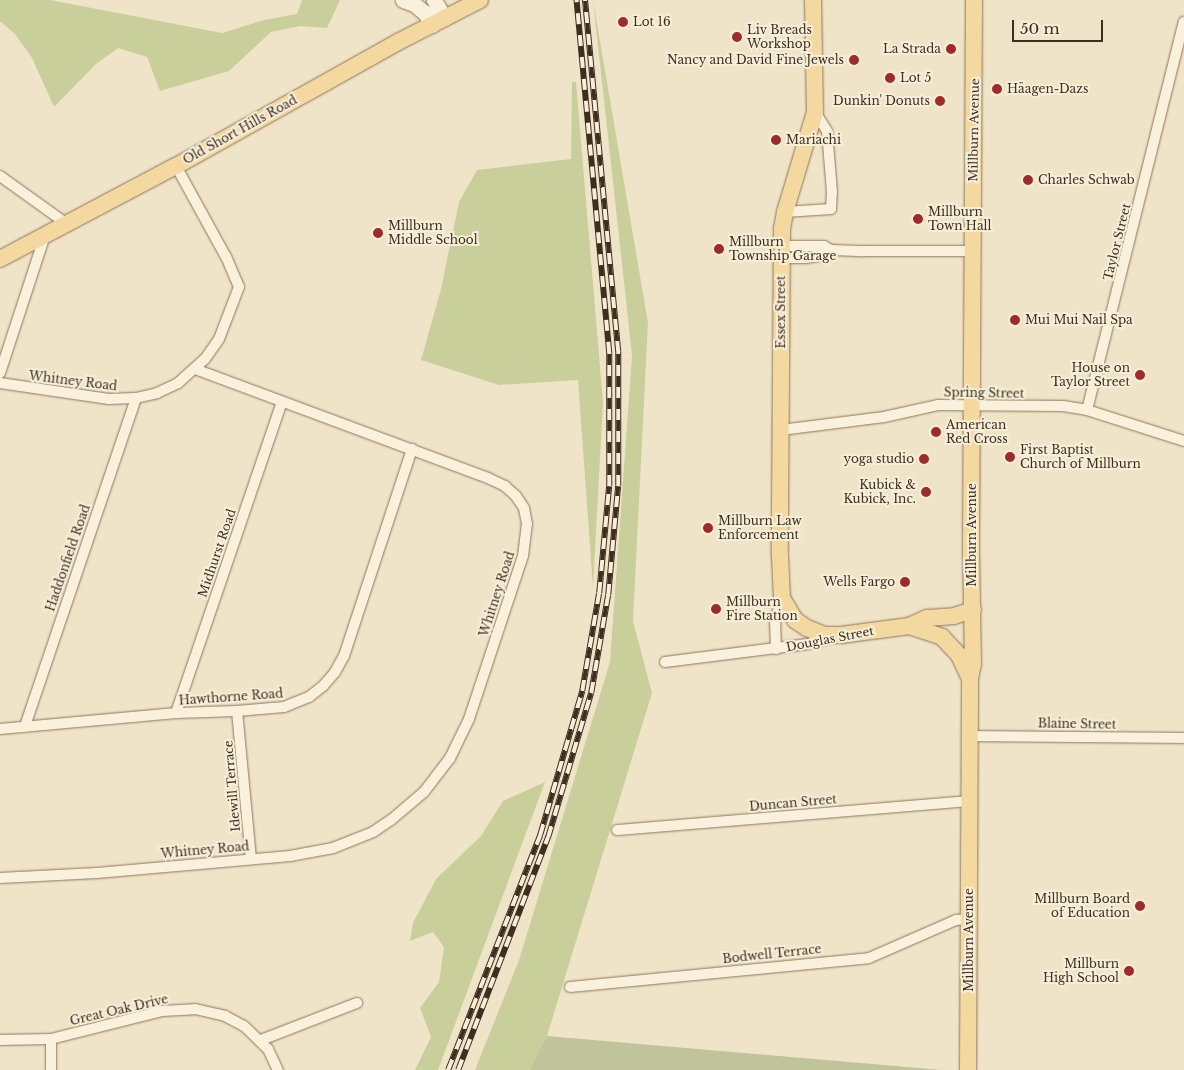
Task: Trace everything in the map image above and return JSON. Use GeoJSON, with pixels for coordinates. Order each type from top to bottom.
{"type":"FeatureCollection","features":[{"type":"Feature","properties":{"kind":"main road"},"geometry":{"type":"LineString","coordinates":[[403,0],[438,22]]}},
{"type":"Feature","properties":{"kind":"main road"},"geometry":{"type":"LineString","coordinates":[[434,0],[438,22]]}},
{"type":"Feature","properties":{"kind":"main road","name":"Old Short Hills Road"},"geometry":{"type":"LineString","coordinates":[[0,259],[176,166],[480,0]]}},
{"type":"Feature","properties":{"kind":"main road","name":"Essex Street"},"geometry":{"type":"LineString","coordinates":[[813,0],[815,112],[785,212],[781,252],[780,571],[782,598],[795,620],[807,628],[824,635],[841,635]]}},
{"type":"Feature","properties":{"kind":"main road","name":"Millburn Avenue"},"geometry":{"type":"LineString","coordinates":[[968,1070],[968,919],[971,801],[970,679],[973,664],[972,251],[974,0]]}},
{"type":"Feature","properties":{"kind":"main road"},"geometry":{"type":"LineString","coordinates":[[909,626],[927,618],[954,616],[973,610]]}},
{"type":"Feature","properties":{"kind":"main road","name":"Douglas Street"},"geometry":{"type":"LineString","coordinates":[[841,635],[909,626],[935,634],[948,641],[959,655],[970,679]]}},
{"type":"Feature","properties":{"kind":"street","name":"Taylor Street"},"geometry":{"type":"LineString","coordinates":[[1087,410],[1184,22]]}},
{"type":"Feature","properties":{"kind":"street"},"geometry":{"type":"LineString","coordinates":[[785,212],[831,209],[832,192],[827,131],[815,112]]}},
{"type":"Feature","properties":{"kind":"street"},"geometry":{"type":"LineString","coordinates":[[176,166],[226,257],[239,287],[219,339],[196,369]]}},
{"type":"Feature","properties":{"kind":"street"},"geometry":{"type":"LineString","coordinates":[[0,176],[67,224]]}},
{"type":"Feature","properties":{"kind":"street"},"geometry":{"type":"LineString","coordinates":[[0,373],[46,234]]}},
{"type":"Feature","properties":{"kind":"street"},"geometry":{"type":"LineString","coordinates":[[781,252],[824,246],[831,250],[972,251]]}},
{"type":"Feature","properties":{"kind":"street","name":"Whitney Road"},"geometry":{"type":"LineString","coordinates":[[0,383],[109,399],[136,398],[168,388],[196,369],[412,448],[505,486],[516,496],[524,508],[527,524],[523,556],[469,719],[450,758],[438,776],[424,792],[391,820],[366,835],[332,848],[297,855],[97,873],[0,878]]}},
{"type":"Feature","properties":{"kind":"street","name":"Haddonfield Road"},"geometry":{"type":"LineString","coordinates":[[25,726],[136,398]]}},
{"type":"Feature","properties":{"kind":"street","name":"Midhurst Road"},"geometry":{"type":"LineString","coordinates":[[176,713],[282,402]]}},
{"type":"Feature","properties":{"kind":"street","name":"Spring Street"},"geometry":{"type":"LineString","coordinates":[[781,430],[884,417],[938,405],[1062,406],[1087,410],[1184,441]]}},
{"type":"Feature","properties":{"kind":"street","name":"Hawthorne Road"},"geometry":{"type":"LineString","coordinates":[[0,729],[176,713],[284,707],[301,701],[323,686],[335,672],[346,650],[412,448]]}},
{"type":"Feature","properties":{"kind":"street","name":"Essex Street"},"geometry":{"type":"LineString","coordinates":[[776,648],[775,621],[782,598]]}},
{"type":"Feature","properties":{"kind":"street","name":"Douglas Street"},"geometry":{"type":"LineString","coordinates":[[665,662],[808,644],[841,635]]}},
{"type":"Feature","properties":{"kind":"street","name":"Idewill Terrace"},"geometry":{"type":"LineString","coordinates":[[237,711],[251,859]]}},
{"type":"Feature","properties":{"kind":"street","name":"Blaine Street"},"geometry":{"type":"LineString","coordinates":[[970,736],[1184,738]]}},
{"type":"Feature","properties":{"kind":"street","name":"Duncan Street"},"geometry":{"type":"LineString","coordinates":[[616,830],[971,801]]}},
{"type":"Feature","properties":{"kind":"street","name":"Bodwell Terrace"},"geometry":{"type":"LineString","coordinates":[[570,987],[869,958],[956,920],[968,919]]}},
{"type":"Feature","properties":{"kind":"street"},"geometry":{"type":"LineString","coordinates":[[261,1040],[357,1003]]}},
{"type":"Feature","properties":{"kind":"street","name":"Great Oak Drive"},"geometry":{"type":"LineString","coordinates":[[0,1040],[51,1039],[162,1011],[181,1008],[206,1010],[225,1016],[244,1026],[261,1040],[274,1058],[278,1070]]}},
{"type":"Feature","properties":{"kind":"street"},"geometry":{"type":"LineString","coordinates":[[51,1039],[51,1070]]}},
{"type":"Feature","properties":{"kind":"green space"},"geometry":{"type":"Polygon","coordinates":[[[0,0],[50,0],[222,33],[264,20],[297,14],[302,0],[340,0],[327,28],[300,26],[271,32],[229,71],[160,91],[147,57],[118,48],[96,64],[54,107],[32,58],[15,34],[0,21],[0,0]]]}},
{"type":"Feature","properties":{"kind":"green space"},"geometry":{"type":"Polygon","coordinates":[[[593,0],[648,323],[633,621],[652,693],[547,1036],[529,1070],[475,1070],[519,960],[610,662],[632,355],[593,0]]]}},
{"type":"Feature","properties":{"kind":"green space"},"geometry":{"type":"Polygon","coordinates":[[[572,82],[576,82],[603,402],[593,588],[578,380],[499,385],[421,360],[441,289],[459,202],[477,170],[571,159],[572,82]]]}},
{"type":"Feature","properties":{"kind":"green space"},"geometry":{"type":"Polygon","coordinates":[[[545,782],[438,1070],[415,1070],[431,1037],[420,1008],[439,982],[444,947],[433,932],[410,941],[413,923],[436,879],[481,836],[503,801],[545,782]]]}},
{"type":"Feature","properties":{"kind":"green space"},"geometry":{"type":"Polygon","coordinates":[[[547,1036],[942,1070],[529,1070],[547,1036]]]}},
{"type":"Feature","properties":{"kind":"railway"},"geometry":{"type":"LineString","coordinates":[[448,1070],[540,835],[582,691],[599,593],[609,486],[609,353],[576,0]]}},
{"type":"Feature","properties":{"kind":"railway"},"geometry":{"type":"LineString","coordinates":[[458,1070],[548,837],[591,693],[608,595],[618,486],[618,352],[585,0]]}},
{"type":"Feature","properties":{"kind":"place","name":"Lot 16"},"geometry":{"type":"Point","coordinates":[623,22]}},
{"type":"Feature","properties":{"kind":"place","name":"Liv Breads Workshop"},"geometry":{"type":"Point","coordinates":[737,37]}},
{"type":"Feature","properties":{"kind":"place","name":"La Strada"},"geometry":{"type":"Point","coordinates":[951,49]}},
{"type":"Feature","properties":{"kind":"place","name":"Nancy and David Fine Jewels"},"geometry":{"type":"Point","coordinates":[854,60]}},
{"type":"Feature","properties":{"kind":"place","name":"Lot 5"},"geometry":{"type":"Point","coordinates":[890,78]}},
{"type":"Feature","properties":{"kind":"place","name":"Häagen-Dazs"},"geometry":{"type":"Point","coordinates":[997,89]}},
{"type":"Feature","properties":{"kind":"place","name":"Dunkin' Donuts"},"geometry":{"type":"Point","coordinates":[940,101]}},
{"type":"Feature","properties":{"kind":"place","name":"Mariachi"},"geometry":{"type":"Point","coordinates":[776,140]}},
{"type":"Feature","properties":{"kind":"place","name":"Charles Schwab"},"geometry":{"type":"Point","coordinates":[1028,180]}},
{"type":"Feature","properties":{"kind":"place","name":"Millburn Town Hall"},"geometry":{"type":"Point","coordinates":[918,219]}},
{"type":"Feature","properties":{"kind":"place","name":"Millburn Middle School"},"geometry":{"type":"Point","coordinates":[378,233]}},
{"type":"Feature","properties":{"kind":"place","name":"Millburn Township Garage"},"geometry":{"type":"Point","coordinates":[719,249]}},
{"type":"Feature","properties":{"kind":"place","name":"Mui Mui Nail Spa"},"geometry":{"type":"Point","coordinates":[1015,320]}},
{"type":"Feature","properties":{"kind":"place","name":"House on Taylor Street"},"geometry":{"type":"Point","coordinates":[1140,375]}},
{"type":"Feature","properties":{"kind":"place","name":"American Red Cross"},"geometry":{"type":"Point","coordinates":[936,432]}},
{"type":"Feature","properties":{"kind":"place","name":"First Baptist Church of Millburn"},"geometry":{"type":"Point","coordinates":[1010,457]}},
{"type":"Feature","properties":{"kind":"place","name":"yoga studio"},"geometry":{"type":"Point","coordinates":[924,459]}},
{"type":"Feature","properties":{"kind":"place","name":"Kubick & Kubick, Inc."},"geometry":{"type":"Point","coordinates":[926,492]}},
{"type":"Feature","properties":{"kind":"place","name":"Millburn Law Enforcement"},"geometry":{"type":"Point","coordinates":[708,528]}},
{"type":"Feature","properties":{"kind":"place","name":"Wells Fargo"},"geometry":{"type":"Point","coordinates":[905,582]}},
{"type":"Feature","properties":{"kind":"place","name":"Millburn Fire Station"},"geometry":{"type":"Point","coordinates":[716,609]}},
{"type":"Feature","properties":{"kind":"place","name":"Millburn Board of Education"},"geometry":{"type":"Point","coordinates":[1140,906]}},
{"type":"Feature","properties":{"kind":"place","name":"Millburn High School"},"geometry":{"type":"Point","coordinates":[1129,971]}}]}
